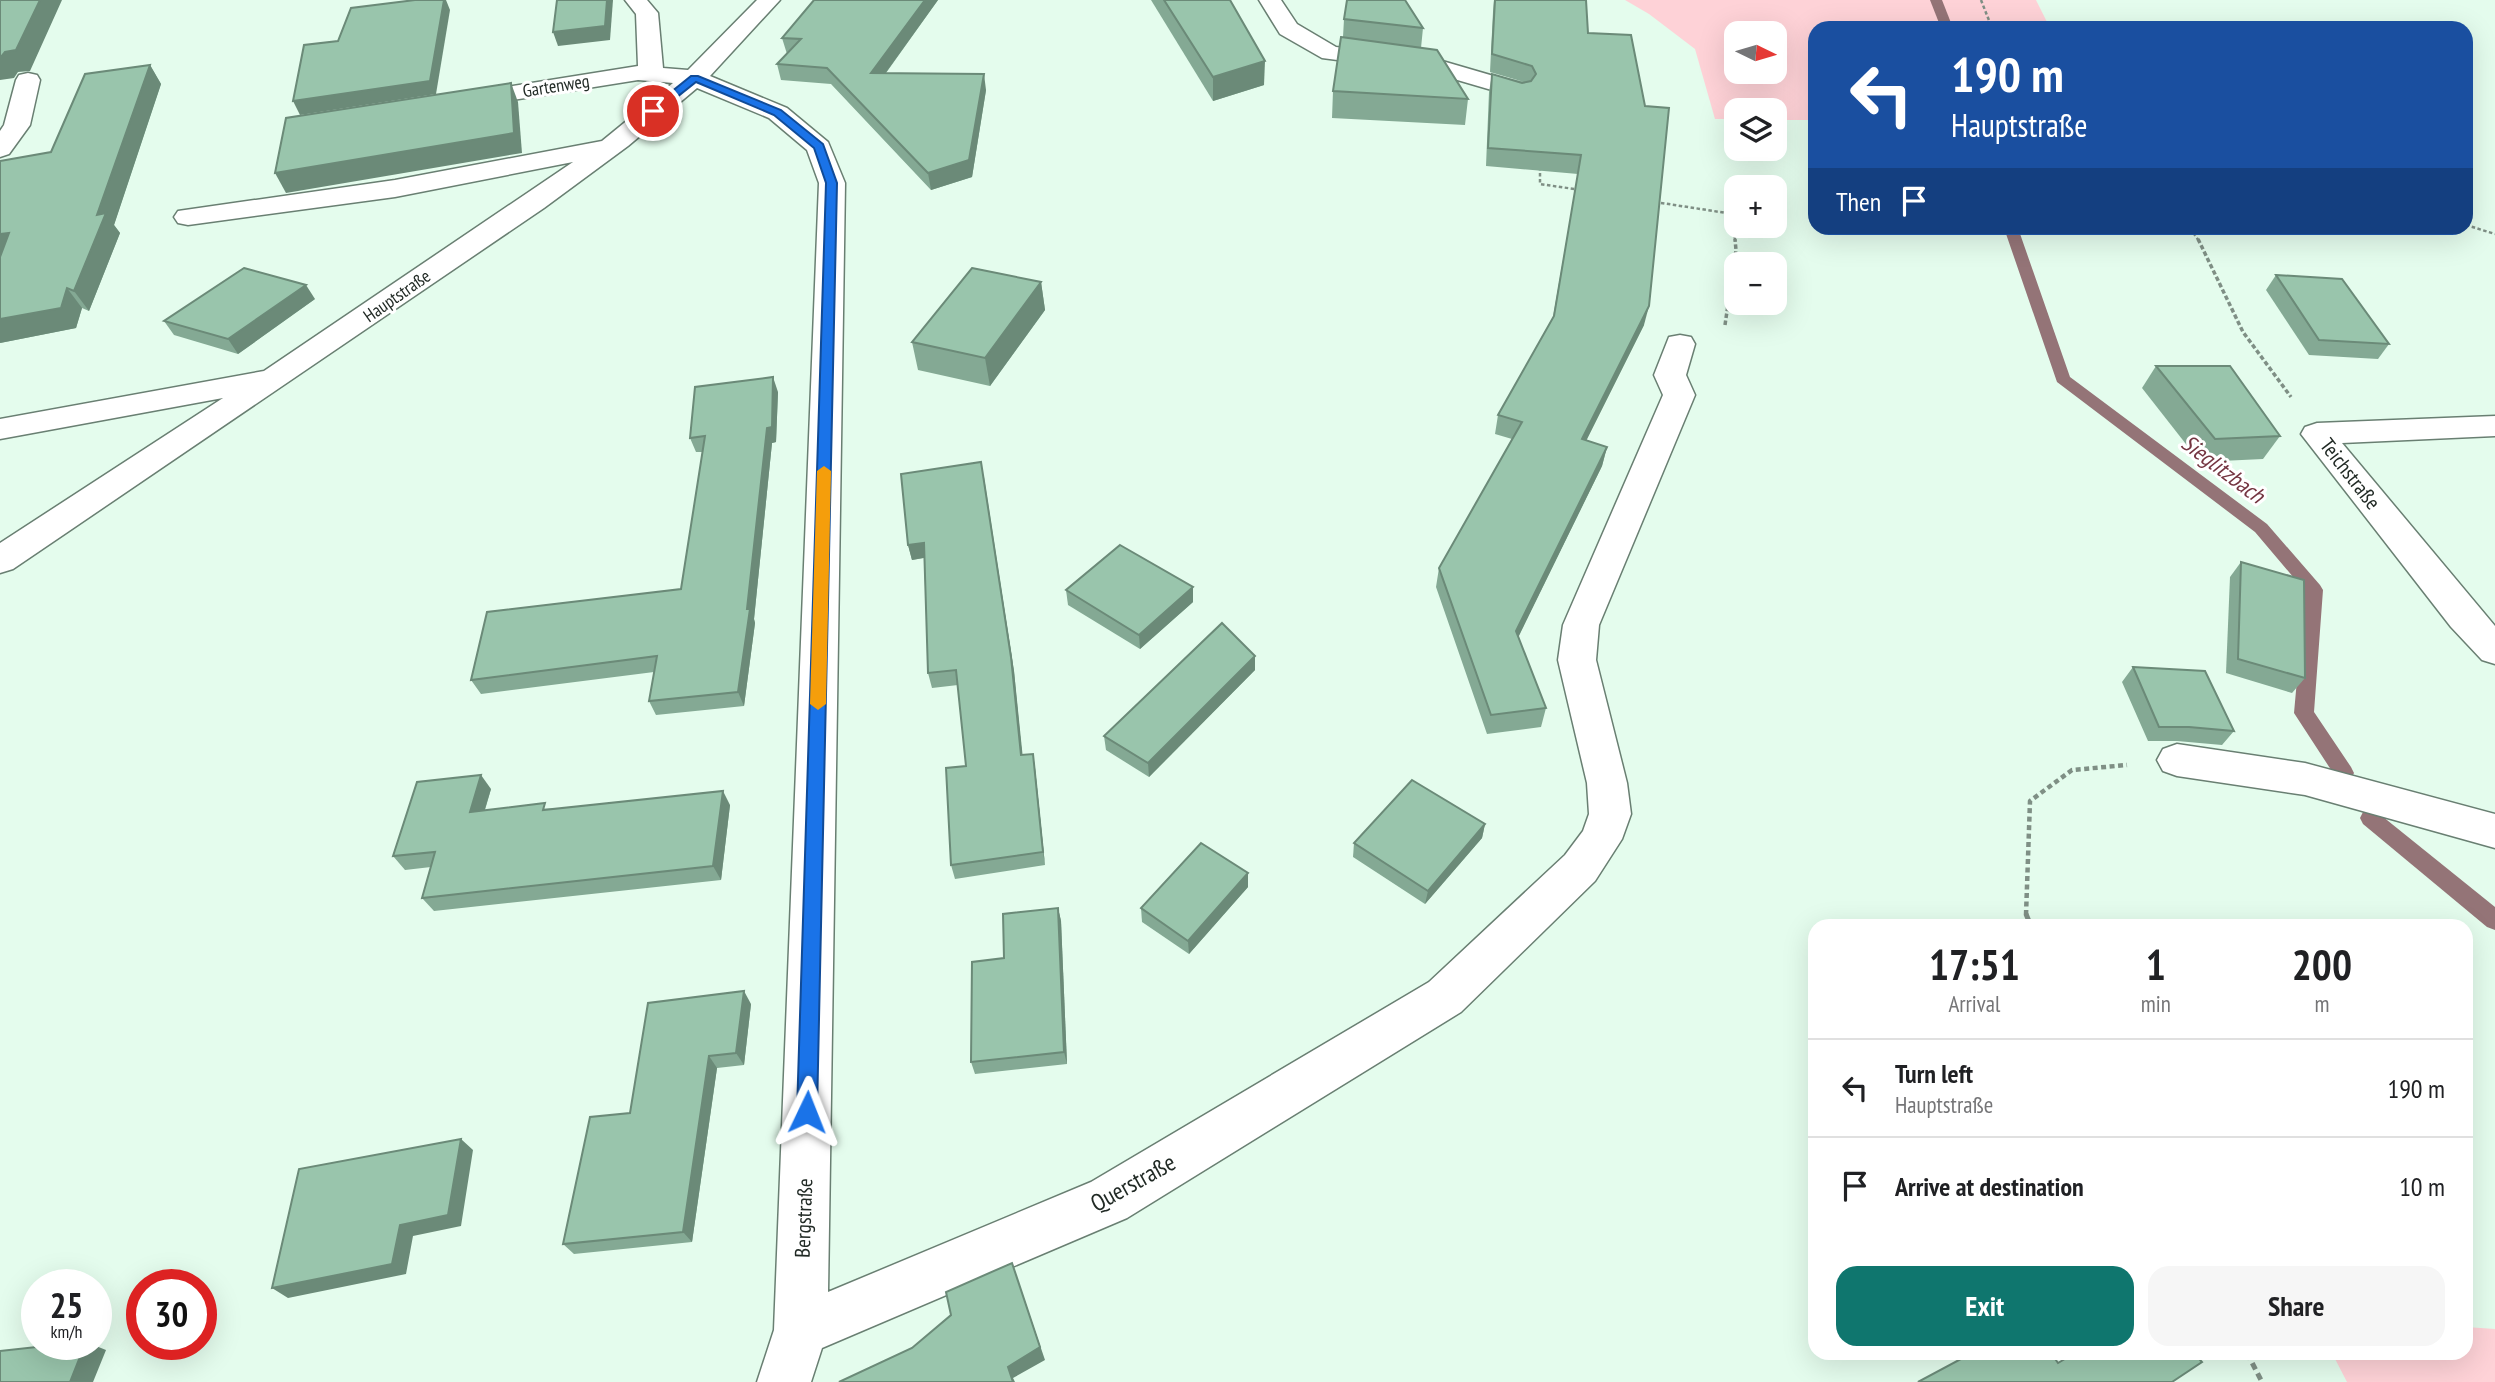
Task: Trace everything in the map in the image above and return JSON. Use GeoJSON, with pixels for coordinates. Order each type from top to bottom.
{"type":"FeatureCollection","features":[{"type":"Feature","properties":{"kind":"street","name":"Hauptstraße"},"geometry":{"type":"LineString","coordinates":[[0,560],[277,378],[572,176],[695,78],[769,0]]}},
{"type":"Feature","properties":{"kind":"street"},"geometry":{"type":"LineString","coordinates":[[1270,0],[1288,29],[1330,53],[1432,65],[1519,92]]}},
{"type":"Feature","properties":{"kind":"street"},"geometry":{"type":"LineString","coordinates":[[636,1],[647,13],[651,74]]}},
{"type":"Feature","properties":{"kind":"street","name":"Gartenweg"},"geometry":{"type":"LineString","coordinates":[[432,105],[638,73],[695,78]]}},
{"type":"Feature","properties":{"kind":"street","name":"Bergstraße"},"geometry":{"type":"LineString","coordinates":[[695,78],[778,113],[819,147],[832,183],[801,1330],[784,1382]]}},
{"type":"Feature","properties":{"kind":"street"},"geometry":{"type":"LineString","coordinates":[[1,164],[17,125],[28,80]]}},
{"type":"Feature","properties":{"kind":"street"},"geometry":{"type":"LineString","coordinates":[[188,217],[414,186],[612,145]]}},
{"type":"Feature","properties":{"kind":"street","name":"Querstraße"},"geometry":{"type":"LineString","coordinates":[[801,1330],[1109,1200],[1446,998],[1580,868],[1601,839],[1610,814],[1607,783],[1577,660],[1581,625],[1679,395],[1670,375],[1680,344]]}},
{"type":"Feature","properties":{"kind":"street"},"geometry":{"type":"LineString","coordinates":[[0,429],[277,378]]}},
{"type":"Feature","properties":{"kind":"street","name":"Teichstraße"},"geometry":{"type":"LineString","coordinates":[[2317,434],[2495,426]]}},
{"type":"Feature","properties":{"kind":"street","name":"Teichstraße"},"geometry":{"type":"LineString","coordinates":[[2317,434],[2464,617],[2495,650]]}},
{"type":"Feature","properties":{"kind":"street"},"geometry":{"type":"LineString","coordinates":[[2177,760],[2305,779],[2495,831]]}},
{"type":"Feature","properties":{"kind":"path"},"geometry":{"type":"LineString","coordinates":[[1981,0],[1989,21]]}},
{"type":"Feature","properties":{"kind":"path"},"geometry":{"type":"LineString","coordinates":[[1519,92],[1540,124],[1540,184],[1581,190]]}},
{"type":"Feature","properties":{"kind":"path"},"geometry":{"type":"LineString","coordinates":[[1650,201],[1733,214],[1736,250],[1724,337],[1680,344]]}},
{"type":"Feature","properties":{"kind":"path"},"geometry":{"type":"LineString","coordinates":[[2473,227],[2495,234]]}},
{"type":"Feature","properties":{"kind":"path"},"geometry":{"type":"LineString","coordinates":[[2195,235],[2206,252],[2243,332],[2317,434]]}},
{"type":"Feature","properties":{"kind":"path"},"geometry":{"type":"LineString","coordinates":[[2028,919],[2030,801],[2072,770],[2177,760]]}},
{"type":"Feature","properties":{"kind":"path"},"geometry":{"type":"LineString","coordinates":[[2251,1360],[2262,1382]]}},
{"type":"Feature","properties":{"kind":"shaded area"},"geometry":{"type":"Polygon","coordinates":[[[1625,0],[2036,0],[2046,21],[1808,21],[1808,120],[1787,120],[1787,98],[1724,98],[1724,119],[1715,119],[1695,49],[1649,14],[1625,0]]]}},
{"type":"Feature","properties":{"kind":"shaded area"},"geometry":{"type":"Polygon","coordinates":[[[2473,1327],[2495,1329],[2495,1382],[2347,1382],[2336,1360],[2473,1360],[2473,1327]]]}},
{"type":"Feature","properties":{"kind":"building"},"geometry":{"type":"Polygon","coordinates":[[[0,0],[40,0],[16,50],[5,52],[0,58],[0,0]]]}},
{"type":"Feature","properties":{"kind":"building"},"geometry":{"type":"Polygon","coordinates":[[[415,0],[444,0],[430,81],[293,101],[304,45],[338,41],[351,8],[415,0]]]}},
{"type":"Feature","properties":{"kind":"building"},"geometry":{"type":"Polygon","coordinates":[[[557,0],[607,0],[605,26],[553,32],[557,0]]]}},
{"type":"Feature","properties":{"kind":"building"},"geometry":{"type":"Polygon","coordinates":[[[814,0],[925,0],[871,73],[984,74],[969,160],[928,173],[827,68],[777,64],[801,39],[782,38],[814,0]]]}},
{"type":"Feature","properties":{"kind":"building"},"geometry":{"type":"Polygon","coordinates":[[[1164,0],[1230,0],[1265,61],[1213,77],[1164,0]]]}},
{"type":"Feature","properties":{"kind":"building"},"geometry":{"type":"Polygon","coordinates":[[[1347,0],[1405,0],[1423,28],[1344,19],[1347,0]]]}},
{"type":"Feature","properties":{"kind":"building"},"geometry":{"type":"Polygon","coordinates":[[[1495,0],[1586,0],[1588,33],[1631,35],[1645,106],[1669,108],[1649,306],[1582,439],[1607,447],[1516,631],[1546,708],[1491,715],[1439,568],[1522,422],[1498,415],[1554,316],[1581,155],[1488,148],[1492,74],[1522,83],[1531,81],[1536,74],[1532,66],[1492,54],[1495,0]]]}},
{"type":"Feature","properties":{"kind":"building"},"geometry":{"type":"Polygon","coordinates":[[[1341,37],[1437,50],[1468,99],[1333,91],[1341,37]]]}},
{"type":"Feature","properties":{"kind":"building"},"geometry":{"type":"Polygon","coordinates":[[[150,65],[97,215],[106,213],[74,291],[67,288],[61,308],[0,319],[0,257],[9,233],[0,234],[0,161],[51,152],[85,74],[150,65]]]}},
{"type":"Feature","properties":{"kind":"building"},"geometry":{"type":"Polygon","coordinates":[[[511,83],[514,133],[275,173],[286,118],[511,83]]]}},
{"type":"Feature","properties":{"kind":"building"},"geometry":{"type":"Polygon","coordinates":[[[244,268],[306,285],[228,339],[164,321],[244,268]]]}},
{"type":"Feature","properties":{"kind":"building"},"geometry":{"type":"Polygon","coordinates":[[[972,268],[1041,282],[985,358],[912,342],[972,268]]]}},
{"type":"Feature","properties":{"kind":"building"},"geometry":{"type":"Polygon","coordinates":[[[2276,275],[2342,279],[2389,344],[2319,340],[2276,275]]]}},
{"type":"Feature","properties":{"kind":"building"},"geometry":{"type":"Polygon","coordinates":[[[2156,366],[2230,366],[2280,436],[2215,439],[2156,366]]]}},
{"type":"Feature","properties":{"kind":"building"},"geometry":{"type":"Polygon","coordinates":[[[773,377],[772,427],[767,428],[747,609],[750,609],[738,692],[649,701],[657,656],[471,680],[487,612],[681,589],[705,436],[690,438],[695,387],[773,377]]]}},
{"type":"Feature","properties":{"kind":"building"},"geometry":{"type":"Polygon","coordinates":[[[981,462],[1011,657],[1021,755],[1033,754],[1043,852],[951,865],[946,768],[966,766],[956,670],[928,673],[924,543],[908,545],[901,474],[981,462]]]}},
{"type":"Feature","properties":{"kind":"building"},"geometry":{"type":"Polygon","coordinates":[[[1120,545],[1193,587],[1139,635],[1066,590],[1120,545]]]}},
{"type":"Feature","properties":{"kind":"building"},"geometry":{"type":"Polygon","coordinates":[[[2241,562],[2304,580],[2305,678],[2238,659],[2241,562]]]}},
{"type":"Feature","properties":{"kind":"building"},"geometry":{"type":"Polygon","coordinates":[[[1222,623],[1255,656],[1148,763],[1104,736],[1222,623]]]}},
{"type":"Feature","properties":{"kind":"building"},"geometry":{"type":"Polygon","coordinates":[[[2133,667],[2205,671],[2234,731],[2159,727],[2133,667]]]}},
{"type":"Feature","properties":{"kind":"building"},"geometry":{"type":"Polygon","coordinates":[[[481,775],[470,812],[545,803],[543,810],[723,791],[713,866],[422,898],[435,852],[393,856],[417,782],[481,775]]]}},
{"type":"Feature","properties":{"kind":"building"},"geometry":{"type":"Polygon","coordinates":[[[1412,780],[1485,824],[1428,891],[1354,843],[1412,780]]]}},
{"type":"Feature","properties":{"kind":"building"},"geometry":{"type":"Polygon","coordinates":[[[1201,843],[1248,873],[1188,941],[1141,908],[1201,843]]]}},
{"type":"Feature","properties":{"kind":"building"},"geometry":{"type":"Polygon","coordinates":[[[1058,908],[1064,1052],[971,1062],[972,962],[1004,958],[1003,914],[1058,908]]]}},
{"type":"Feature","properties":{"kind":"building"},"geometry":{"type":"Polygon","coordinates":[[[744,991],[736,1053],[709,1056],[683,1232],[563,1244],[590,1117],[630,1113],[648,1003],[744,991]]]}},
{"type":"Feature","properties":{"kind":"building"},"geometry":{"type":"Polygon","coordinates":[[[461,1139],[448,1215],[400,1225],[392,1264],[272,1288],[299,1169],[461,1139]]]}},
{"type":"Feature","properties":{"kind":"building"},"geometry":{"type":"Polygon","coordinates":[[[1012,1263],[1040,1347],[1008,1367],[1013,1382],[839,1382],[912,1348],[951,1315],[946,1292],[1012,1263]]]}},
{"type":"Feature","properties":{"kind":"building"},"geometry":{"type":"Polygon","coordinates":[[[21,1349],[21,1360],[79,1360],[70,1382],[0,1382],[0,1351],[21,1349]]]}},
{"type":"Feature","properties":{"kind":"building"},"geometry":{"type":"Polygon","coordinates":[[[1959,1360],[2056,1360],[2058,1363],[2063,1360],[2202,1362],[2172,1382],[1918,1382],[1959,1360]]]}},
{"type":"Feature","properties":{"kind":"waterway","name":"Sieglitzbach"},"geometry":{"type":"LineString","coordinates":[[1936,0],[1944,21]]}},
{"type":"Feature","properties":{"kind":"waterway","name":"Sieglitzbach"},"geometry":{"type":"LineString","coordinates":[[2013,235],[2063,379],[2261,528],[2314,590],[2304,713],[2344,773]]}},
{"type":"Feature","properties":{"kind":"waterway","name":"Sieglitzbach"},"geometry":{"type":"LineString","coordinates":[[2370,818],[2495,920]]}},
{"type":"Feature","properties":{"kind":"slow traffic"},"geometry":{"type":"LineString","coordinates":[[818,704],[824,471]]}},
{"type":"Feature","properties":{"kind":"route"},"geometry":{"type":"LineString","coordinates":[[653,111],[695,78],[778,113],[819,147],[832,183],[807,1112]]}}]}
